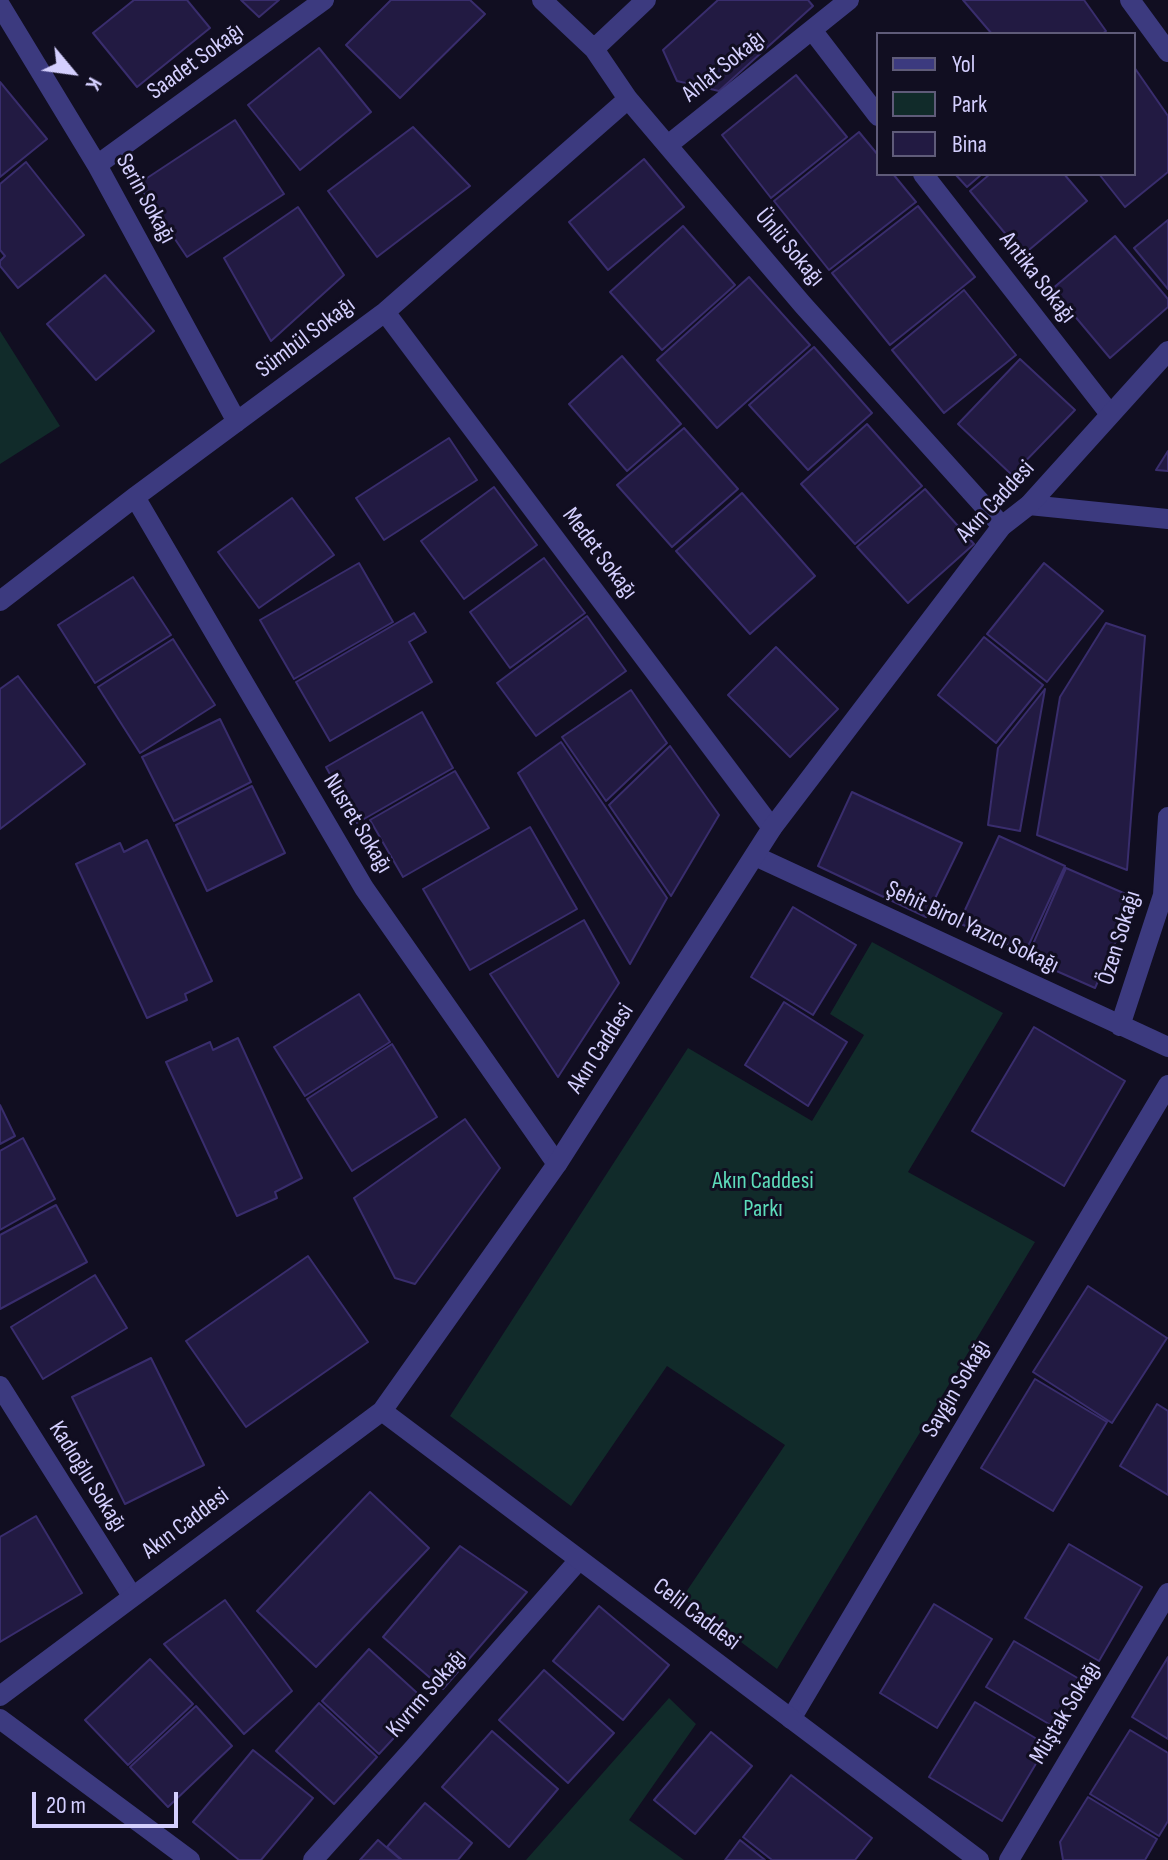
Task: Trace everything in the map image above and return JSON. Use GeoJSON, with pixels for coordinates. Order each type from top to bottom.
{"type":"FeatureCollection","features":[{"type":"Feature","properties":{"kind":"street","name":"Saadet Sokağı"},"geometry":{"type":"LineString","coordinates":[[97,165],[324,0]]}},
{"type":"Feature","properties":{"kind":"street","name":"Ünlü Sokağı"},"geometry":{"type":"LineString","coordinates":[[542,0],[594,49],[628,99],[803,305],[1002,526]]}},
{"type":"Feature","properties":{"kind":"street"},"geometry":{"type":"LineString","coordinates":[[594,49],[646,0]]}},
{"type":"Feature","properties":{"kind":"street","name":"Ahlat Sokağı"},"geometry":{"type":"LineString","coordinates":[[668,145],[849,0]]}},
{"type":"Feature","properties":{"kind":"street"},"geometry":{"type":"LineString","coordinates":[[1130,0],[1168,52]]}},
{"type":"Feature","properties":{"kind":"street","name":"Serin Sokağı"},"geometry":{"type":"LineString","coordinates":[[0,5],[97,165],[237,422]]}},
{"type":"Feature","properties":{"kind":"street"},"geometry":{"type":"LineString","coordinates":[[812,30],[876,113]]}},
{"type":"Feature","properties":{"kind":"street","name":"Sümbül Sokağı"},"geometry":{"type":"LineString","coordinates":[[0,601],[385,312],[628,99]]}},
{"type":"Feature","properties":{"kind":"street","name":"Antika Sokağı"},"geometry":{"type":"LineString","coordinates":[[925,176],[1110,414]]}},
{"type":"Feature","properties":{"kind":"street","name":"Medet Sokağı"},"geometry":{"type":"LineString","coordinates":[[385,312],[772,828]]}},
{"type":"Feature","properties":{"kind":"street","name":"Akın Caddesi"},"geometry":{"type":"LineString","coordinates":[[0,1696],[382,1411],[557,1164],[772,828],[1002,526],[1029,505],[1168,351]]}},
{"type":"Feature","properties":{"kind":"street","name":"Nusret Sokağı"},"geometry":{"type":"LineString","coordinates":[[135,497],[364,888],[557,1164]]}},
{"type":"Feature","properties":{"kind":"street"},"geometry":{"type":"LineString","coordinates":[[1029,505],[1168,519]]}},
{"type":"Feature","properties":{"kind":"street","name":"Özen Sokağı"},"geometry":{"type":"LineString","coordinates":[[1120,1026],[1163,895],[1168,817]]}},
{"type":"Feature","properties":{"kind":"street","name":"Şehit Birol Yazıcı Sokağı"},"geometry":{"type":"LineString","coordinates":[[755,856],[1168,1047]]}},
{"type":"Feature","properties":{"kind":"street","name":"Saygın Sokağı"},"geometry":{"type":"LineString","coordinates":[[791,1719],[1168,1085]]}},
{"type":"Feature","properties":{"kind":"street","name":"Kadıoğlu Sokağı"},"geometry":{"type":"LineString","coordinates":[[0,1386],[132,1596]]}},
{"type":"Feature","properties":{"kind":"street","name":"Celil Caddesi"},"geometry":{"type":"LineString","coordinates":[[382,1411],[979,1860]]}},
{"type":"Feature","properties":{"kind":"street","name":"Kıvrım Sokağı"},"geometry":{"type":"LineString","coordinates":[[313,1860],[579,1560]]}},
{"type":"Feature","properties":{"kind":"street","name":"Müştak Sokağı"},"geometry":{"type":"LineString","coordinates":[[1009,1860],[1168,1593]]}},
{"type":"Feature","properties":{"kind":"street"},"geometry":{"type":"LineString","coordinates":[[0,1719],[190,1860]]}},
{"type":"Feature","properties":{"kind":"green space"},"geometry":{"type":"Polygon","coordinates":[[[0,331],[60,426],[0,464],[0,331]]]}},
{"type":"Feature","properties":{"kind":"green space","name":"Akın Caddesi Parkı"},"geometry":{"type":"Polygon","coordinates":[[[872,942],[1003,1013],[908,1172],[1035,1242],[777,1669],[682,1598],[785,1445],[667,1366],[571,1506],[450,1416],[688,1048],[812,1121],[864,1035],[830,1014],[872,942]]]}},
{"type":"Feature","properties":{"kind":"green space"},"geometry":{"type":"Polygon","coordinates":[[[669,1698],[696,1724],[629,1820],[684,1860],[526,1860],[669,1698]]]}},
{"type":"Feature","properties":{"kind":"building"},"geometry":{"type":"Polygon","coordinates":[[[134,0],[187,0],[210,28],[137,87],[93,33],[134,0]]]}},
{"type":"Feature","properties":{"kind":"building"},"geometry":{"type":"Polygon","coordinates":[[[241,0],[279,0],[259,17],[241,0]]]}},
{"type":"Feature","properties":{"kind":"building"},"geometry":{"type":"Polygon","coordinates":[[[391,0],[470,0],[485,14],[400,98],[346,45],[391,0]]]}},
{"type":"Feature","properties":{"kind":"building"},"geometry":{"type":"Polygon","coordinates":[[[718,0],[808,0],[813,6],[719,91],[677,81],[663,50],[718,0]]]}},
{"type":"Feature","properties":{"kind":"building"},"geometry":{"type":"Polygon","coordinates":[[[963,0],[1084,0],[1106,31],[1105,32],[990,32],[963,0]]]}},
{"type":"Feature","properties":{"kind":"building"},"geometry":{"type":"Polygon","coordinates":[[[319,48],[371,112],[300,170],[248,105],[319,48]]]}},
{"type":"Feature","properties":{"kind":"building"},"geometry":{"type":"Polygon","coordinates":[[[1136,70],[1168,116],[1168,172],[1125,207],[1101,176],[1136,176],[1136,70]]]}},
{"type":"Feature","properties":{"kind":"building"},"geometry":{"type":"Polygon","coordinates":[[[796,75],[847,137],[771,198],[722,135],[796,75]]]}},
{"type":"Feature","properties":{"kind":"building"},"geometry":{"type":"Polygon","coordinates":[[[0,82],[47,139],[0,177],[0,82]]]}},
{"type":"Feature","properties":{"kind":"building"},"geometry":{"type":"Polygon","coordinates":[[[235,120],[284,194],[187,257],[138,184],[235,120]]]}},
{"type":"Feature","properties":{"kind":"building"},"geometry":{"type":"Polygon","coordinates":[[[413,127],[470,186],[377,257],[328,191],[413,127]]]}},
{"type":"Feature","properties":{"kind":"building"},"geometry":{"type":"Polygon","coordinates":[[[859,132],[876,153],[876,176],[895,176],[916,202],[829,270],[774,201],[859,132]]]}},
{"type":"Feature","properties":{"kind":"building"},"geometry":{"type":"Polygon","coordinates":[[[644,159],[684,207],[608,270],[569,222],[644,159]]]}},
{"type":"Feature","properties":{"kind":"building"},"geometry":{"type":"Polygon","coordinates":[[[26,162],[84,235],[18,288],[0,266],[5,256],[0,250],[0,184],[26,162]]]}},
{"type":"Feature","properties":{"kind":"building"},"geometry":{"type":"Polygon","coordinates":[[[957,176],[980,176],[967,187],[957,176]]]}},
{"type":"Feature","properties":{"kind":"building"},"geometry":{"type":"Polygon","coordinates":[[[988,176],[1066,176],[1087,201],[1023,255],[970,191],[988,176]]]}},
{"type":"Feature","properties":{"kind":"building"},"geometry":{"type":"Polygon","coordinates":[[[918,206],[975,277],[890,345],[832,273],[918,206]]]}},
{"type":"Feature","properties":{"kind":"building"},"geometry":{"type":"Polygon","coordinates":[[[298,207],[344,275],[271,341],[224,258],[298,207]]]}},
{"type":"Feature","properties":{"kind":"building"},"geometry":{"type":"Polygon","coordinates":[[[1168,220],[1168,289],[1134,248],[1168,220]]]}},
{"type":"Feature","properties":{"kind":"building"},"geometry":{"type":"Polygon","coordinates":[[[683,226],[735,285],[662,350],[610,292],[683,226]]]}},
{"type":"Feature","properties":{"kind":"building"},"geometry":{"type":"Polygon","coordinates":[[[1115,236],[1168,299],[1168,307],[1110,358],[1052,289],[1115,236]]]}},
{"type":"Feature","properties":{"kind":"building"},"geometry":{"type":"Polygon","coordinates":[[[105,275],[154,331],[96,380],[47,324],[105,275]]]}},
{"type":"Feature","properties":{"kind":"building"},"geometry":{"type":"Polygon","coordinates":[[[749,277],[810,345],[717,428],[657,360],[749,277]]]}},
{"type":"Feature","properties":{"kind":"building"},"geometry":{"type":"Polygon","coordinates":[[[964,290],[1016,355],[944,413],[892,350],[964,290]]]}},
{"type":"Feature","properties":{"kind":"building"},"geometry":{"type":"Polygon","coordinates":[[[814,347],[872,413],[808,470],[749,405],[814,347]]]}},
{"type":"Feature","properties":{"kind":"building"},"geometry":{"type":"Polygon","coordinates":[[[622,356],[681,424],[627,471],[569,404],[622,356]]]}},
{"type":"Feature","properties":{"kind":"building"},"geometry":{"type":"Polygon","coordinates":[[[1020,359],[1075,410],[1012,475],[958,424],[1020,359]]]}},
{"type":"Feature","properties":{"kind":"building"},"geometry":{"type":"Polygon","coordinates":[[[867,424],[922,486],[855,544],[801,484],[867,424]]]}},
{"type":"Feature","properties":{"kind":"building"},"geometry":{"type":"Polygon","coordinates":[[[684,428],[738,489],[672,547],[617,485],[684,428]]]}},
{"type":"Feature","properties":{"kind":"building"},"geometry":{"type":"Polygon","coordinates":[[[449,438],[477,480],[384,540],[356,498],[449,438]]]}},
{"type":"Feature","properties":{"kind":"building"},"geometry":{"type":"Polygon","coordinates":[[[1168,451],[1168,471],[1156,470],[1168,451]]]}},
{"type":"Feature","properties":{"kind":"building"},"geometry":{"type":"Polygon","coordinates":[[[494,487],[537,545],[464,599],[421,541],[494,487]]]}},
{"type":"Feature","properties":{"kind":"building"},"geometry":{"type":"Polygon","coordinates":[[[925,489],[974,544],[908,603],[857,547],[925,489]]]}},
{"type":"Feature","properties":{"kind":"building"},"geometry":{"type":"Polygon","coordinates":[[[742,493],[815,576],[750,634],[676,551],[742,493]]]}},
{"type":"Feature","properties":{"kind":"building"},"geometry":{"type":"Polygon","coordinates":[[[292,498],[334,555],[259,608],[218,552],[292,498]]]}},
{"type":"Feature","properties":{"kind":"building"},"geometry":{"type":"Polygon","coordinates":[[[544,558],[585,613],[510,668],[470,612],[544,558]]]}},
{"type":"Feature","properties":{"kind":"building"},"geometry":{"type":"Polygon","coordinates":[[[359,563],[393,622],[294,679],[260,620],[359,563]]]}},
{"type":"Feature","properties":{"kind":"building"},"geometry":{"type":"Polygon","coordinates":[[[1044,563],[1103,611],[1047,682],[987,634],[1044,563]]]}},
{"type":"Feature","properties":{"kind":"building"},"geometry":{"type":"Polygon","coordinates":[[[133,577],[171,635],[95,683],[58,625],[133,577]]]}},
{"type":"Feature","properties":{"kind":"building"},"geometry":{"type":"Polygon","coordinates":[[[414,613],[426,632],[409,642],[432,682],[330,741],[296,682],[414,613]]]}},
{"type":"Feature","properties":{"kind":"building"},"geometry":{"type":"Polygon","coordinates":[[[587,616],[626,671],[536,736],[497,683],[587,616]]]}},
{"type":"Feature","properties":{"kind":"building"},"geometry":{"type":"Polygon","coordinates":[[[1106,623],[1145,636],[1127,870],[1037,835],[1060,697],[1106,623]]]}},
{"type":"Feature","properties":{"kind":"building"},"geometry":{"type":"Polygon","coordinates":[[[984,637],[1043,685],[996,743],[938,695],[984,637]]]}},
{"type":"Feature","properties":{"kind":"building"},"geometry":{"type":"Polygon","coordinates":[[[173,639],[215,705],[140,753],[98,687],[173,639]]]}},
{"type":"Feature","properties":{"kind":"building"},"geometry":{"type":"Polygon","coordinates":[[[776,647],[838,709],[790,757],[728,695],[776,647]]]}},
{"type":"Feature","properties":{"kind":"building"},"geometry":{"type":"Polygon","coordinates":[[[18,676],[85,764],[0,829],[0,689],[18,676]]]}},
{"type":"Feature","properties":{"kind":"building"},"geometry":{"type":"Polygon","coordinates":[[[1045,689],[1020,831],[988,825],[998,748],[1045,689]]]}},
{"type":"Feature","properties":{"kind":"building"},"geometry":{"type":"Polygon","coordinates":[[[631,690],[667,743],[606,801],[562,737],[631,690]]]}},
{"type":"Feature","properties":{"kind":"building"},"geometry":{"type":"Polygon","coordinates":[[[422,712],[453,768],[357,823],[326,767],[422,712]]]}},
{"type":"Feature","properties":{"kind":"building"},"geometry":{"type":"Polygon","coordinates":[[[220,719],[251,782],[174,821],[142,757],[220,719]]]}},
{"type":"Feature","properties":{"kind":"building"},"geometry":{"type":"Polygon","coordinates":[[[561,742],[667,898],[630,964],[518,773],[561,742]]]}},
{"type":"Feature","properties":{"kind":"building"},"geometry":{"type":"Polygon","coordinates":[[[670,746],[719,815],[671,896],[609,805],[670,746]]]}},
{"type":"Feature","properties":{"kind":"building"},"geometry":{"type":"Polygon","coordinates":[[[455,771],[489,828],[403,877],[370,820],[455,771]]]}},
{"type":"Feature","properties":{"kind":"building"},"geometry":{"type":"Polygon","coordinates":[[[252,786],[285,853],[207,891],[176,825],[252,786]]]}},
{"type":"Feature","properties":{"kind":"building"},"geometry":{"type":"Polygon","coordinates":[[[852,792],[962,843],[926,917],[818,866],[852,792]]]}},
{"type":"Feature","properties":{"kind":"building"},"geometry":{"type":"Polygon","coordinates":[[[530,827],[577,909],[470,970],[423,889],[530,827]]]}},
{"type":"Feature","properties":{"kind":"building"},"geometry":{"type":"Polygon","coordinates":[[[999,836],[1065,866],[1025,953],[959,923],[999,836]]]}},
{"type":"Feature","properties":{"kind":"building"},"geometry":{"type":"Polygon","coordinates":[[[147,840],[212,981],[185,994],[187,1000],[147,1018],[76,864],[120,843],[124,852],[147,840]]]}},
{"type":"Feature","properties":{"kind":"building"},"geometry":{"type":"Polygon","coordinates":[[[1066,868],[1135,898],[1095,988],[1027,958],[1066,868]]]}},
{"type":"Feature","properties":{"kind":"building"},"geometry":{"type":"Polygon","coordinates":[[[793,907],[856,945],[813,1015],[751,977],[793,907]]]}},
{"type":"Feature","properties":{"kind":"building"},"geometry":{"type":"Polygon","coordinates":[[[584,920],[619,983],[558,1077],[490,974],[584,920]]]}},
{"type":"Feature","properties":{"kind":"building"},"geometry":{"type":"Polygon","coordinates":[[[359,994],[390,1042],[305,1096],[274,1047],[359,994]]]}},
{"type":"Feature","properties":{"kind":"building"},"geometry":{"type":"Polygon","coordinates":[[[784,1002],[847,1042],[808,1106],[745,1065],[784,1002]]]}},
{"type":"Feature","properties":{"kind":"building"},"geometry":{"type":"Polygon","coordinates":[[[1034,1027],[1125,1081],[1064,1186],[972,1131],[1034,1027]]]}},
{"type":"Feature","properties":{"kind":"building"},"geometry":{"type":"Polygon","coordinates":[[[238,1038],[302,1178],[275,1192],[277,1198],[237,1216],[166,1062],[210,1042],[213,1050],[238,1038]]]}},
{"type":"Feature","properties":{"kind":"building"},"geometry":{"type":"Polygon","coordinates":[[[392,1044],[437,1117],[352,1171],[307,1099],[392,1044]]]}},
{"type":"Feature","properties":{"kind":"building"},"geometry":{"type":"Polygon","coordinates":[[[0,1105],[15,1136],[0,1144],[0,1105]]]}},
{"type":"Feature","properties":{"kind":"building"},"geometry":{"type":"Polygon","coordinates":[[[465,1119],[500,1168],[415,1284],[395,1278],[354,1198],[465,1119]]]}},
{"type":"Feature","properties":{"kind":"building"},"geometry":{"type":"Polygon","coordinates":[[[23,1138],[55,1199],[0,1230],[0,1151],[23,1138]]]}},
{"type":"Feature","properties":{"kind":"building"},"geometry":{"type":"Polygon","coordinates":[[[56,1205],[87,1262],[0,1309],[0,1235],[56,1205]]]}},
{"type":"Feature","properties":{"kind":"building"},"geometry":{"type":"Polygon","coordinates":[[[308,1256],[368,1342],[246,1427],[186,1341],[308,1256]]]}},
{"type":"Feature","properties":{"kind":"building"},"geometry":{"type":"Polygon","coordinates":[[[95,1275],[127,1328],[43,1379],[11,1327],[95,1275]]]}},
{"type":"Feature","properties":{"kind":"building"},"geometry":{"type":"Polygon","coordinates":[[[1088,1286],[1167,1338],[1112,1423],[1033,1372],[1088,1286]]]}},
{"type":"Feature","properties":{"kind":"building"},"geometry":{"type":"Polygon","coordinates":[[[151,1358],[204,1465],[125,1504],[72,1397],[151,1358]]]}},
{"type":"Feature","properties":{"kind":"building"},"geometry":{"type":"Polygon","coordinates":[[[1035,1379],[1107,1422],[1053,1511],[981,1468],[1035,1379]]]}},
{"type":"Feature","properties":{"kind":"building"},"geometry":{"type":"Polygon","coordinates":[[[1157,1404],[1168,1411],[1168,1495],[1120,1466],[1157,1404]]]}},
{"type":"Feature","properties":{"kind":"building"},"geometry":{"type":"Polygon","coordinates":[[[370,1492],[429,1548],[316,1667],[257,1611],[370,1492]]]}},
{"type":"Feature","properties":{"kind":"building"},"geometry":{"type":"Polygon","coordinates":[[[36,1516],[82,1593],[0,1642],[0,1537],[36,1516]]]}},
{"type":"Feature","properties":{"kind":"building"},"geometry":{"type":"Polygon","coordinates":[[[1069,1544],[1142,1587],[1099,1661],[1025,1618],[1069,1544]]]}},
{"type":"Feature","properties":{"kind":"building"},"geometry":{"type":"Polygon","coordinates":[[[460,1546],[527,1592],[443,1689],[383,1637],[460,1546]]]}},
{"type":"Feature","properties":{"kind":"building"},"geometry":{"type":"Polygon","coordinates":[[[225,1600],[292,1691],[244,1734],[164,1644],[225,1600]]]}},
{"type":"Feature","properties":{"kind":"building"},"geometry":{"type":"Polygon","coordinates":[[[934,1604],[992,1639],[937,1728],[880,1693],[934,1604]]]}},
{"type":"Feature","properties":{"kind":"building"},"geometry":{"type":"Polygon","coordinates":[[[599,1606],[669,1665],[623,1720],[553,1661],[599,1606]]]}},
{"type":"Feature","properties":{"kind":"building"},"geometry":{"type":"Polygon","coordinates":[[[1014,1641],[1081,1680],[1054,1727],[986,1687],[1014,1641]]]}},
{"type":"Feature","properties":{"kind":"building"},"geometry":{"type":"Polygon","coordinates":[[[369,1649],[427,1702],[379,1754],[322,1701],[369,1649]]]}},
{"type":"Feature","properties":{"kind":"building"},"geometry":{"type":"Polygon","coordinates":[[[1168,1657],[1168,1739],[1132,1717],[1168,1657]]]}},
{"type":"Feature","properties":{"kind":"building"},"geometry":{"type":"Polygon","coordinates":[[[150,1659],[193,1704],[128,1765],[85,1720],[150,1659]]]}},
{"type":"Feature","properties":{"kind":"building"},"geometry":{"type":"Polygon","coordinates":[[[544,1670],[614,1733],[568,1783],[499,1720],[544,1670]]]}},
{"type":"Feature","properties":{"kind":"building"},"geometry":{"type":"Polygon","coordinates":[[[975,1702],[1047,1745],[1002,1821],[929,1777],[975,1702]]]}},
{"type":"Feature","properties":{"kind":"building"},"geometry":{"type":"Polygon","coordinates":[[[319,1703],[377,1757],[334,1804],[276,1751],[319,1703]]]}},
{"type":"Feature","properties":{"kind":"building"},"geometry":{"type":"Polygon","coordinates":[[[196,1706],[232,1746],[168,1807],[130,1767],[196,1706]]]}},
{"type":"Feature","properties":{"kind":"building"},"geometry":{"type":"Polygon","coordinates":[[[1130,1730],[1168,1753],[1168,1821],[1159,1836],[1090,1794],[1130,1730]]]}},
{"type":"Feature","properties":{"kind":"building"},"geometry":{"type":"Polygon","coordinates":[[[492,1731],[558,1789],[509,1847],[442,1787],[492,1731]]]}},
{"type":"Feature","properties":{"kind":"building"},"geometry":{"type":"Polygon","coordinates":[[[711,1732],[752,1766],[695,1834],[654,1800],[711,1732]]]}},
{"type":"Feature","properties":{"kind":"building"},"geometry":{"type":"Polygon","coordinates":[[[253,1750],[313,1798],[261,1860],[239,1860],[193,1822],[253,1750]]]}},
{"type":"Feature","properties":{"kind":"building"},"geometry":{"type":"Polygon","coordinates":[[[791,1775],[872,1838],[855,1860],[772,1860],[743,1837],[791,1775]]]}},
{"type":"Feature","properties":{"kind":"building"},"geometry":{"type":"Polygon","coordinates":[[[1088,1797],[1157,1839],[1145,1860],[1063,1860],[1060,1842],[1088,1797]]]}},
{"type":"Feature","properties":{"kind":"building"},"geometry":{"type":"Polygon","coordinates":[[[425,1803],[472,1843],[458,1860],[402,1860],[387,1847],[425,1803]]]}},
{"type":"Feature","properties":{"kind":"building"},"geometry":{"type":"Polygon","coordinates":[[[378,1840],[401,1860],[360,1860],[378,1840]]]}},
{"type":"Feature","properties":{"kind":"building"},"geometry":{"type":"Polygon","coordinates":[[[740,1840],[765,1860],[725,1860],[740,1840]]]}}]}
